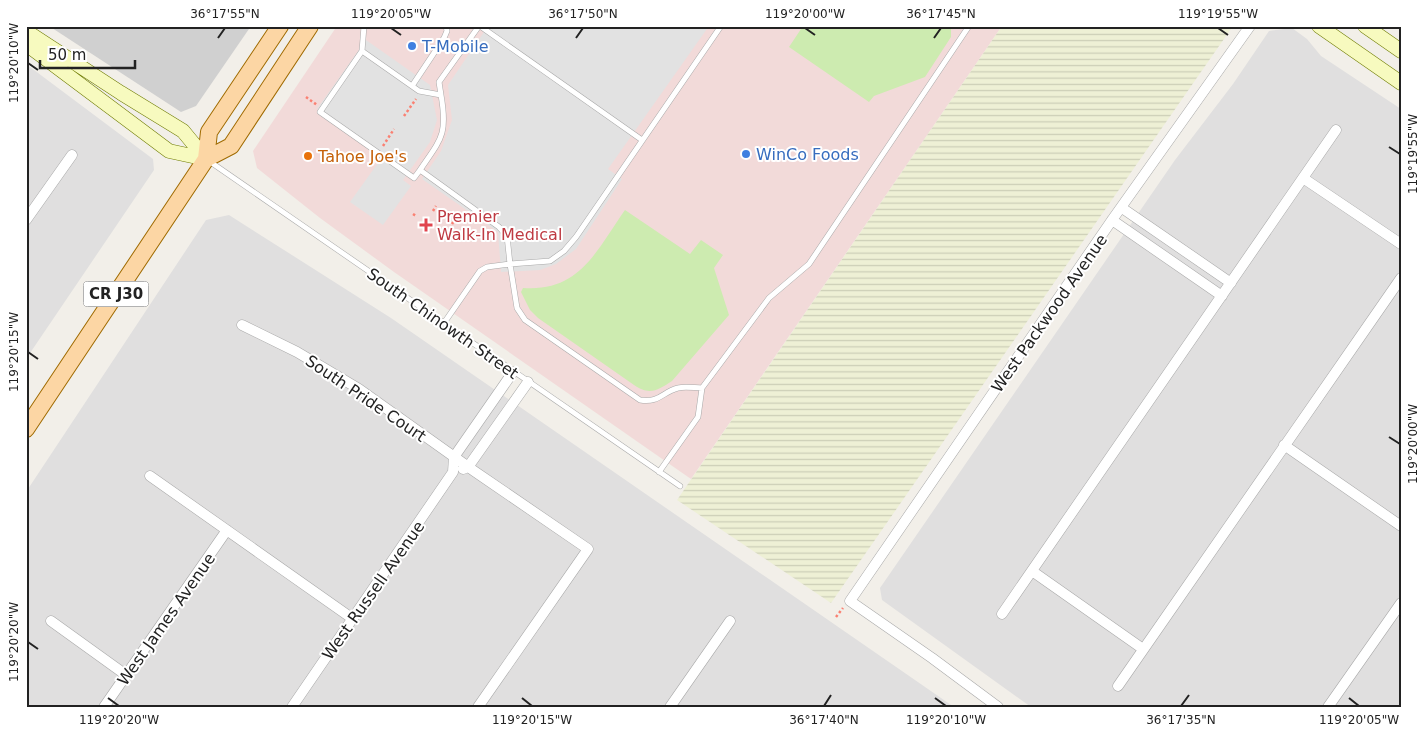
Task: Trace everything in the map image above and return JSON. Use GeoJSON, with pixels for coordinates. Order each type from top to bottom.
{"type":"FeatureCollection","features":[{"type":"Feature","properties":{"kind":"main road","name":"CR J30"},"geometry":{"type":"LineString","coordinates":[[26,429],[206,159],[209,132],[280,26]]}},
{"type":"Feature","properties":{"kind":"main road","name":"CR J30"},"geometry":{"type":"LineString","coordinates":[[206,159],[230,146],[310,26]]}},
{"type":"Feature","properties":{"kind":"street","name":"West Packwood Avenue"},"geometry":{"type":"LineString","coordinates":[[998,707],[850,601],[1112,220],[1250,26]]}},
{"type":"Feature","properties":{"kind":"street"},"geometry":{"type":"LineString","coordinates":[[1319,26],[1401,83]]}},
{"type":"Feature","properties":{"kind":"street"},"geometry":{"type":"LineString","coordinates":[[1366,26],[1401,51]]}},
{"type":"Feature","properties":{"kind":"street","name":"South Chinowth Street"},"geometry":{"type":"LineString","coordinates":[[26,30],[183,131],[206,159]]}},
{"type":"Feature","properties":{"kind":"street","name":"South Chinowth Street"},"geometry":{"type":"LineString","coordinates":[[26,44],[169,151],[206,159]]}},
{"type":"Feature","properties":{"kind":"street"},"geometry":{"type":"LineString","coordinates":[[1002,614],[1336,130]]}},
{"type":"Feature","properties":{"kind":"street"},"geometry":{"type":"LineString","coordinates":[[26,220],[72,155]]}},
{"type":"Feature","properties":{"kind":"street"},"geometry":{"type":"LineString","coordinates":[[1303,178],[1401,244]]}},
{"type":"Feature","properties":{"kind":"street"},"geometry":{"type":"LineString","coordinates":[[1122,208],[1231,283]]}},
{"type":"Feature","properties":{"kind":"street"},"geometry":{"type":"LineString","coordinates":[[1112,220],[1222,296]]}},
{"type":"Feature","properties":{"kind":"street"},"geometry":{"type":"LineString","coordinates":[[1118,686],[1401,278]]}},
{"type":"Feature","properties":{"kind":"street","name":"South Pride Court"},"geometry":{"type":"LineString","coordinates":[[242,325],[297,352],[360,390],[588,549],[478,707]]}},
{"type":"Feature","properties":{"kind":"street"},"geometry":{"type":"LineString","coordinates":[[461,462],[513,372]]}},
{"type":"Feature","properties":{"kind":"street"},"geometry":{"type":"LineString","coordinates":[[461,462],[528,382]]}},
{"type":"Feature","properties":{"kind":"street"},"geometry":{"type":"LineString","coordinates":[[1284,445],[1401,526]]}},
{"type":"Feature","properties":{"kind":"street","name":"West Russell Avenue"},"geometry":{"type":"LineString","coordinates":[[292,707],[461,462]]}},
{"type":"Feature","properties":{"kind":"street"},"geometry":{"type":"LineString","coordinates":[[150,476],[353,619]]}},
{"type":"Feature","properties":{"kind":"street","name":"West James Avenue"},"geometry":{"type":"LineString","coordinates":[[104,707],[227,530]]}},
{"type":"Feature","properties":{"kind":"street"},"geometry":{"type":"LineString","coordinates":[[1032,571],[1143,649]]}},
{"type":"Feature","properties":{"kind":"street"},"geometry":{"type":"LineString","coordinates":[[1328,707],[1401,603]]}},
{"type":"Feature","properties":{"kind":"street"},"geometry":{"type":"LineString","coordinates":[[51,621],[126,675]]}},
{"type":"Feature","properties":{"kind":"street"},"geometry":{"type":"LineString","coordinates":[[670,707],[730,621]]}},
{"type":"Feature","properties":{"kind":"lane"},"geometry":{"type":"LineString","coordinates":[[364,26],[362,51],[320,112],[414,178],[441,140],[445,117],[439,82],[479,26],[642,140]]}},
{"type":"Feature","properties":{"kind":"lane"},"geometry":{"type":"LineString","coordinates":[[412,86],[444,38],[447,31],[446,26]]}},
{"type":"Feature","properties":{"kind":"lane"},"geometry":{"type":"LineString","coordinates":[[444,323],[480,271],[487,266],[550,260],[564,251],[576,237],[721,26]]}},
{"type":"Feature","properties":{"kind":"lane"},"geometry":{"type":"LineString","coordinates":[[659,472],[698,416],[702,388],[769,298],[809,264],[968,27]]}},
{"type":"Feature","properties":{"kind":"lane"},"geometry":{"type":"LineString","coordinates":[[362,51],[419,91],[441,95]]}},
{"type":"Feature","properties":{"kind":"lane","name":"South Chinowth Street"},"geometry":{"type":"LineString","coordinates":[[206,159],[680,486]]}},
{"type":"Feature","properties":{"kind":"lane"},"geometry":{"type":"LineString","coordinates":[[420,170],[499,226],[507,236],[517,308],[525,320],[640,400],[649,402],[677,388],[702,388]]}},
{"type":"Feature","properties":{"kind":"path"},"geometry":{"type":"LineString","coordinates":[[306,97],[322,109]]}},
{"type":"Feature","properties":{"kind":"path"},"geometry":{"type":"LineString","coordinates":[[404,116],[416,99]]}},
{"type":"Feature","properties":{"kind":"path"},"geometry":{"type":"LineString","coordinates":[[383,146],[394,129]]}},
{"type":"Feature","properties":{"kind":"path"},"geometry":{"type":"LineString","coordinates":[[433,211],[436,206]]}},
{"type":"Feature","properties":{"kind":"path"},"geometry":{"type":"LineString","coordinates":[[412,214],[416,216]]}},
{"type":"Feature","properties":{"kind":"path"},"geometry":{"type":"LineString","coordinates":[[452,224],[455,219]]}},
{"type":"Feature","properties":{"kind":"path"},"geometry":{"type":"LineString","coordinates":[[472,238],[476,233]]}},
{"type":"Feature","properties":{"kind":"shaded area"},"geometry":{"type":"Polygon","coordinates":[[[49,26],[251,26],[196,106],[181,112],[49,26]]]}},
{"type":"Feature","properties":{"kind":"shaded area"},"geometry":{"type":"Polygon","coordinates":[[[337,26],[1002,26],[691,479],[394,272],[320,218],[257,168],[253,151],[337,26]]]}},
{"type":"Feature","properties":{"kind":"shaded area"},"geometry":{"type":"Polygon","coordinates":[[[488,26],[709,26],[608,169],[622,179],[576,249],[556,264],[540,270],[501,272],[498,232],[422,179],[441,151],[452,120],[448,85],[488,26]]]}},
{"type":"Feature","properties":{"kind":"shaded area"},"geometry":{"type":"Polygon","coordinates":[[[1292,28],[1307,39],[1321,56],[1401,109],[1401,707],[1031,707],[882,600],[880,588],[1175,160],[1233,84],[1269,31],[1292,28]]]}},
{"type":"Feature","properties":{"kind":"shaded area"},"geometry":{"type":"Polygon","coordinates":[[[366,40],[430,85],[437,120],[430,142],[403,180],[411,186],[383,225],[350,202],[383,156],[317,109],[366,40]]]}},
{"type":"Feature","properties":{"kind":"shaded area"},"geometry":{"type":"Polygon","coordinates":[[[26,64],[153,159],[154,170],[26,359],[26,64]]]}},
{"type":"Feature","properties":{"kind":"shaded area"},"geometry":{"type":"Polygon","coordinates":[[[229,215],[391,318],[954,707],[26,707],[26,492],[206,220],[229,215]]]}},
{"type":"Feature","properties":{"kind":"green space"},"geometry":{"type":"Polygon","coordinates":[[[803,26],[949,26],[951,37],[925,77],[874,96],[869,102],[789,47],[803,26]]]}},
{"type":"Feature","properties":{"kind":"green space"},"geometry":{"type":"Polygon","coordinates":[[[1002,26],[1233,26],[831,603],[677,500],[1002,26]]]}},
{"type":"Feature","properties":{"kind":"green space"},"geometry":{"type":"Polygon","coordinates":[[[625,210],[690,254],[701,240],[723,255],[714,268],[729,315],[672,381],[662,387],[649,391],[634,385],[538,318],[530,310],[521,292],[523,288],[543,287],[559,283],[573,276],[595,254],[625,210]]]}},
{"type":"Feature","properties":{"kind":"place","name":"T-Mobile"},"geometry":{"type":"Point","coordinates":[412,46]}},
{"type":"Feature","properties":{"kind":"place","name":"WinCo Foods"},"geometry":{"type":"Point","coordinates":[746,154]}},
{"type":"Feature","properties":{"kind":"place","name":"Tahoe Joe's"},"geometry":{"type":"Point","coordinates":[308,156]}},
{"type":"Feature","properties":{"kind":"place","name":"Premier Walk-In Medical"},"geometry":{"type":"Point","coordinates":[426,225]}}]}
